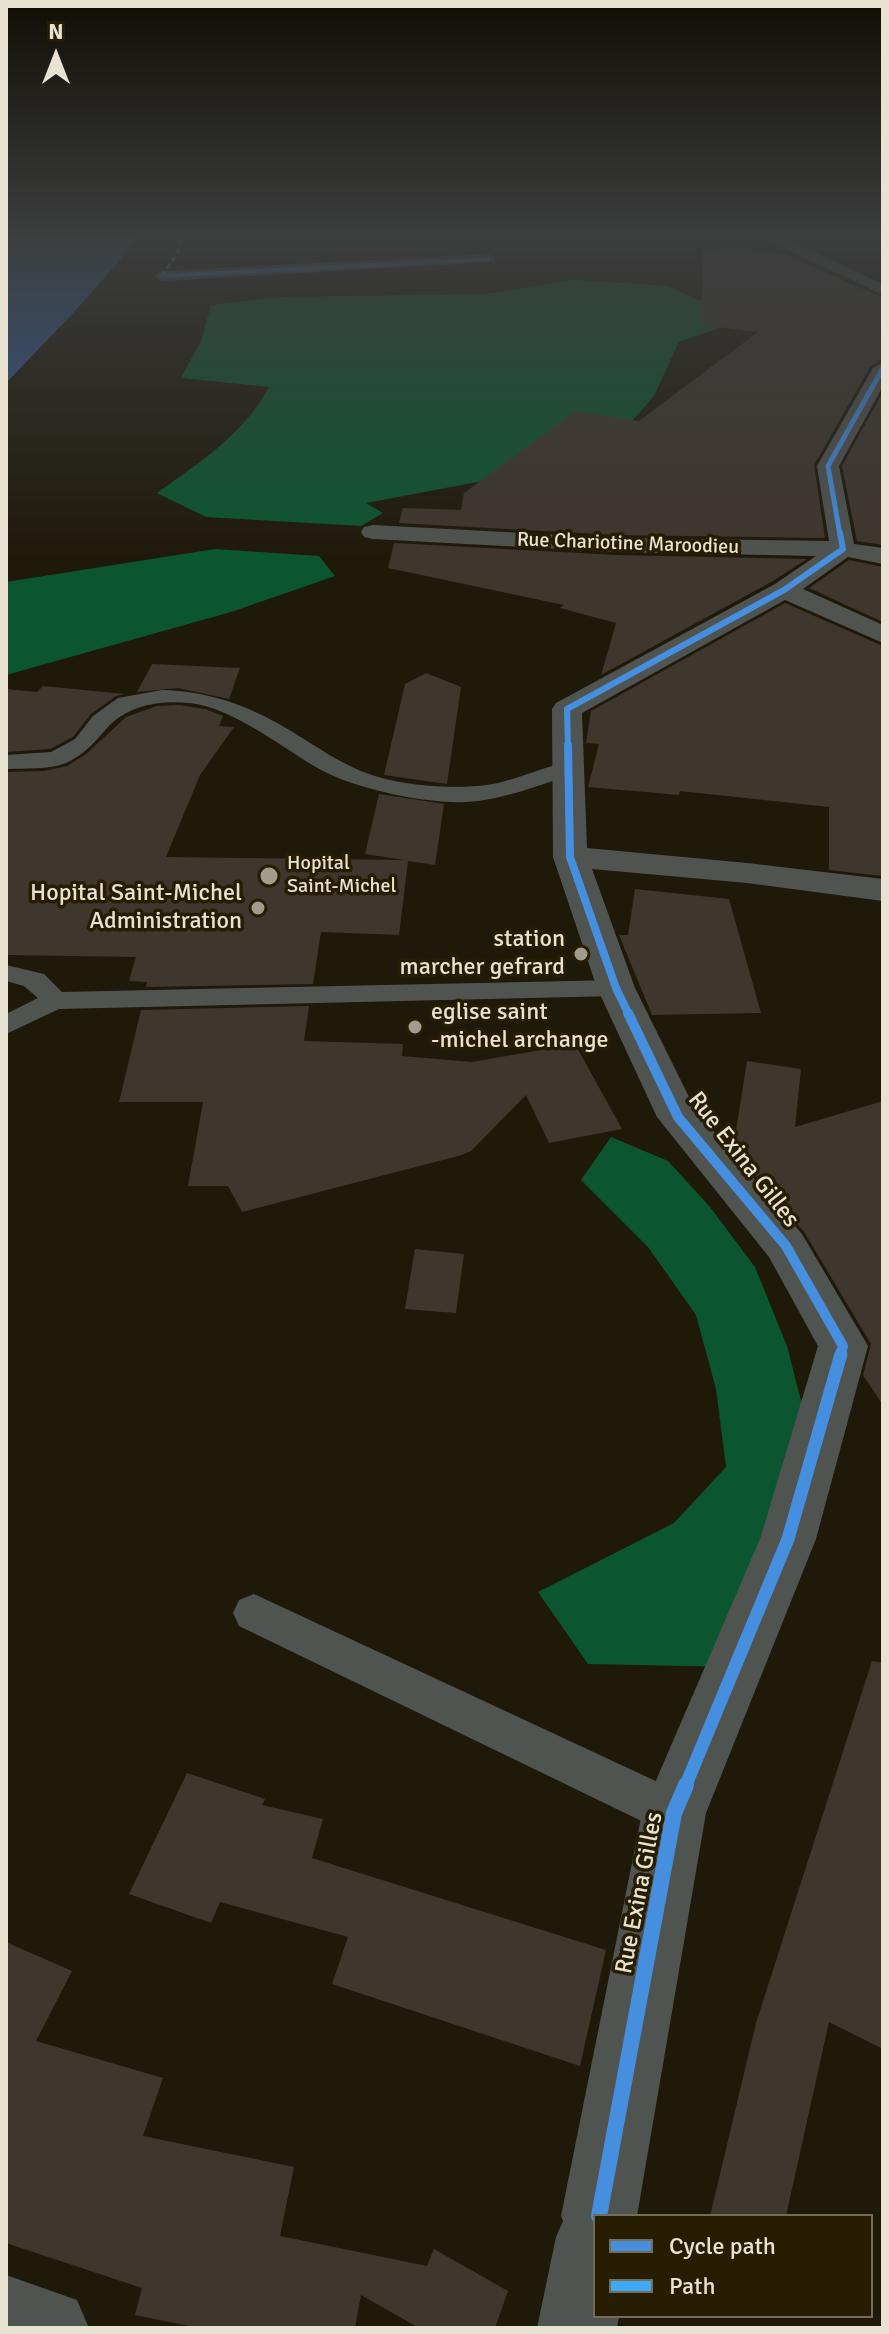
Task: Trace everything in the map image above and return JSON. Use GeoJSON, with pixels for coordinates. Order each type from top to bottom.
{"type":"FeatureCollection","features":[{"type":"Feature","properties":{"kind":"street"},"geometry":{"type":"LineString","coordinates":[[843,549],[828,466],[883,368]]}},
{"type":"Feature","properties":{"kind":"street","name":"Rue Chariotine Maroodieu"},"geometry":{"type":"LineString","coordinates":[[373,532],[617,545],[843,549],[883,556]]}},
{"type":"Feature","properties":{"kind":"street","name":"Rue Exina Gilles"},"geometry":{"type":"LineString","coordinates":[[599,2214],[674,1813],[788,1539],[843,1346],[786,1246],[678,1117],[616,988],[570,857],[567,709],[784,590],[843,549]]}},
{"type":"Feature","properties":{"kind":"street"},"geometry":{"type":"LineString","coordinates":[[784,590],[883,635]]}},
{"type":"Feature","properties":{"kind":"street"},"geometry":{"type":"LineString","coordinates":[[570,857],[747,873],[883,890]]}},
{"type":"Feature","properties":{"kind":"street"},"geometry":{"type":"LineString","coordinates":[[588,2325],[593,2262]]}},
{"type":"Feature","properties":{"kind":"street"},"geometry":{"type":"LineString","coordinates":[[6,2315],[49,2328]]}},
{"type":"Feature","properties":{"kind":"lane"},"geometry":{"type":"LineString","coordinates":[[6,762],[56,759],[83,744],[101,721],[126,703],[162,696],[194,697],[217,704],[270,728],[326,764],[378,785],[465,795],[502,789],[569,768]]}},
{"type":"Feature","properties":{"kind":"lane"},"geometry":{"type":"LineString","coordinates":[[6,973],[27,975],[43,984],[54,1001]]}},
{"type":"Feature","properties":{"kind":"lane"},"geometry":{"type":"LineString","coordinates":[[6,1025],[54,1001],[616,988]]}},
{"type":"Feature","properties":{"kind":"lane"},"geometry":{"type":"LineString","coordinates":[[254,1613],[674,1813]]}},
{"type":"Feature","properties":{"kind":"green space"},"geometry":{"type":"Polygon","coordinates":[[[199,345],[678,345],[654,396],[611,445],[578,463],[366,503],[383,513],[361,526],[206,517],[157,493],[233,433],[269,387],[181,378],[199,345]]]}},
{"type":"Feature","properties":{"kind":"green space"},"geometry":{"type":"Polygon","coordinates":[[[215,549],[319,556],[335,576],[231,612],[6,675],[6,582],[215,549]]]}},
{"type":"Feature","properties":{"kind":"green space"},"geometry":{"type":"Polygon","coordinates":[[[611,1137],[668,1161],[710,1207],[755,1267],[787,1346],[810,1436],[734,1667],[588,1664],[538,1592],[674,1523],[726,1467],[716,1389],[696,1315],[648,1247],[581,1180],[611,1137]]]}},
{"type":"Feature","properties":{"kind":"water"},"geometry":{"type":"Polygon","coordinates":[[[6,345],[43,345],[6,383],[6,345]]]}},
{"type":"Feature","properties":{"kind":"building"},"geometry":{"type":"Polygon","coordinates":[[[741,345],[883,345],[883,359],[870,367],[814,465],[825,538],[617,535],[399,523],[403,508],[461,510],[464,493],[576,411],[639,421],[741,345]]]}},
{"type":"Feature","properties":{"kind":"building"},"geometry":{"type":"Polygon","coordinates":[[[883,392],[883,545],[857,541],[842,466],[883,392]]]}},
{"type":"Feature","properties":{"kind":"building"},"geometry":{"type":"Polygon","coordinates":[[[394,543],[617,555],[807,559],[773,581],[601,675],[616,623],[560,608],[564,605],[388,568],[394,543]]]}},
{"type":"Feature","properties":{"kind":"building"},"geometry":{"type":"Polygon","coordinates":[[[849,560],[883,567],[883,622],[809,588],[849,560]]]}},
{"type":"Feature","properties":{"kind":"building"},"geometry":{"type":"Polygon","coordinates":[[[785,603],[883,646],[883,876],[829,870],[829,807],[680,791],[679,795],[588,787],[599,744],[586,743],[591,711],[785,603]]]}},
{"type":"Feature","properties":{"kind":"building"},"geometry":{"type":"Polygon","coordinates":[[[152,664],[240,668],[229,699],[178,688],[137,692],[152,664]]]}},
{"type":"Feature","properties":{"kind":"building"},"geometry":{"type":"Polygon","coordinates":[[[426,673],[461,687],[447,784],[384,775],[405,684],[426,673]]]}},
{"type":"Feature","properties":{"kind":"building"},"geometry":{"type":"Polygon","coordinates":[[[43,686],[125,694],[116,696],[91,714],[73,737],[50,749],[6,752],[6,689],[37,692],[43,686]]]}},
{"type":"Feature","properties":{"kind":"building"},"geometry":{"type":"Polygon","coordinates":[[[157,706],[205,709],[223,716],[219,726],[234,727],[200,775],[166,857],[404,860],[365,854],[379,794],[444,804],[435,865],[408,861],[399,935],[321,932],[313,984],[146,987],[147,982],[129,981],[136,957],[6,955],[6,772],[44,771],[67,766],[86,754],[126,717],[157,706]]]}},
{"type":"Feature","properties":{"kind":"building"},"geometry":{"type":"Polygon","coordinates":[[[635,889],[729,899],[761,1013],[652,1015],[619,935],[628,935],[635,889]]]}},
{"type":"Feature","properties":{"kind":"building"},"geometry":{"type":"Polygon","coordinates":[[[309,1006],[304,1041],[403,1044],[402,1056],[472,1062],[575,1044],[622,1129],[549,1143],[526,1095],[471,1151],[462,1155],[242,1212],[228,1186],[188,1186],[203,1102],[119,1102],[141,1010],[309,1006]]]}},
{"type":"Feature","properties":{"kind":"building"},"geometry":{"type":"Polygon","coordinates":[[[747,1061],[801,1069],[795,1127],[883,1101],[883,1405],[863,1375],[871,1344],[804,1232],[733,1150],[747,1061]]]}},
{"type":"Feature","properties":{"kind":"building"},"geometry":{"type":"Polygon","coordinates":[[[415,1249],[464,1254],[456,1313],[405,1309],[415,1249]]]}},
{"type":"Feature","properties":{"kind":"building"},"geometry":{"type":"Polygon","coordinates":[[[872,1661],[883,1663],[883,2049],[829,2022],[786,2214],[710,2214],[756,2023],[872,1661]]]}},
{"type":"Feature","properties":{"kind":"building"},"geometry":{"type":"Polygon","coordinates":[[[187,1773],[265,1799],[262,1805],[323,1819],[312,1858],[606,1950],[580,2066],[332,1984],[348,1937],[220,1902],[211,1923],[129,1894],[187,1773]]]}},
{"type":"Feature","properties":{"kind":"building"},"geometry":{"type":"Polygon","coordinates":[[[6,1942],[72,1971],[36,2041],[163,2078],[143,2136],[294,2167],[280,2236],[427,2266],[434,2249],[508,2291],[495,2328],[419,2328],[361,2295],[355,2328],[199,2328],[135,2315],[142,2288],[6,2243],[6,1942]]]}},
{"type":"Feature","properties":{"kind":"cycle path"},"geometry":{"type":"LineString","coordinates":[[599,2214],[674,1813],[788,1539],[843,1346],[786,1246],[678,1117],[616,988],[570,857],[567,709],[784,590],[843,549],[828,466],[883,368]]}},
{"type":"Feature","properties":{"kind":"place","name":"Hopital Saint-Michel"},"geometry":{"type":"Point","coordinates":[269,876]}},
{"type":"Feature","properties":{"kind":"place","name":"Hopital Saint-Michel Administration"},"geometry":{"type":"Point","coordinates":[258,908]}},
{"type":"Feature","properties":{"kind":"place","name":"station marcher gefrard"},"geometry":{"type":"Point","coordinates":[581,954]}},
{"type":"Feature","properties":{"kind":"place","name":"eglise saint -michel archange"},"geometry":{"type":"Point","coordinates":[415,1027]}}]}
